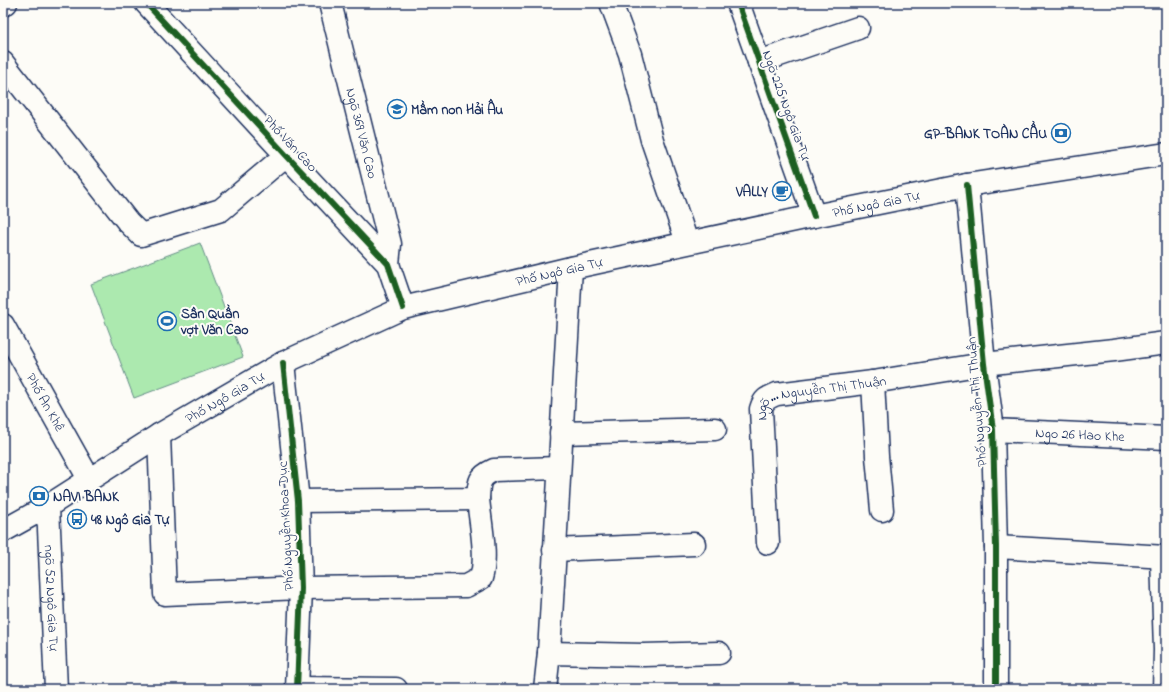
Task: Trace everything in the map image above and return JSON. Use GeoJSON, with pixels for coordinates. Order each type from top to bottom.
{"type":"FeatureCollection","features":[{"type":"Feature","properties":{"kind":"street","name":"Phố Văn Cao"},"geometry":{"type":"LineString","coordinates":[[146,3],[286,156],[388,264],[402,308]]}},
{"type":"Feature","properties":{"kind":"street","name":"Ngõ 369 Văn Cao"},"geometry":{"type":"LineString","coordinates":[[330,3],[390,244],[388,264]]}},
{"type":"Feature","properties":{"kind":"street"},"geometry":{"type":"LineString","coordinates":[[611,3],[630,54],[652,140],[687,242]]}},
{"type":"Feature","properties":{"kind":"street","name":"Ngõ 225 Ngô Gia Tự"},"geometry":{"type":"LineString","coordinates":[[738,3],[814,216]]}},
{"type":"Feature","properties":{"kind":"street"},"geometry":{"type":"LineString","coordinates":[[759,62],[858,28]]}},
{"type":"Feature","properties":{"kind":"street"},"geometry":{"type":"LineString","coordinates":[[3,63],[128,222],[141,235],[221,210],[286,156]]}},
{"type":"Feature","properties":{"kind":"street","name":"Phố Ngô Gia Tự"},"geometry":{"type":"LineString","coordinates":[[3,531],[48,506],[159,435],[283,363],[402,308],[687,242],[966,185],[1166,154]]}},
{"type":"Feature","properties":{"kind":"street","name":"Phố Nguyễn Thị Thuận"},"geometry":{"type":"LineString","coordinates":[[966,185],[984,364],[993,430],[996,547],[996,689]]}},
{"type":"Feature","properties":{"kind":"street"},"geometry":{"type":"LineString","coordinates":[[545,689],[549,653],[571,268]]}},
{"type":"Feature","properties":{"kind":"street","name":"Phố An Khê"},"geometry":{"type":"LineString","coordinates":[[3,325],[89,479]]}},
{"type":"Feature","properties":{"kind":"street","name":"Ngõ ... Nguyễn Thị Thuận"},"geometry":{"type":"LineString","coordinates":[[768,543],[761,409],[763,402],[768,398],[777,394],[874,382],[984,364],[1166,343]]}},
{"type":"Feature","properties":{"kind":"street","name":"Phố Nguyễn Khoa Dục"},"geometry":{"type":"LineString","coordinates":[[283,363],[298,501],[301,588],[297,689]]}},
{"type":"Feature","properties":{"kind":"street"},"geometry":{"type":"LineString","coordinates":[[874,382],[877,456],[882,510]]}},
{"type":"Feature","properties":{"kind":"street"},"geometry":{"type":"LineString","coordinates":[[561,433],[715,429]]}},
{"type":"Feature","properties":{"kind":"street","name":"Ngo 26 Hao Khe"},"geometry":{"type":"LineString","coordinates":[[993,430],[1166,438]]}},
{"type":"Feature","properties":{"kind":"street"},"geometry":{"type":"LineString","coordinates":[[159,435],[165,594],[301,588],[466,586],[481,578],[484,561],[478,499],[481,479],[485,474],[494,470],[559,468]]}},
{"type":"Feature","properties":{"kind":"street"},"geometry":{"type":"LineString","coordinates":[[298,501],[478,499]]}},
{"type":"Feature","properties":{"kind":"street","name":"ngõ 52 Ngô Gia Tự"},"geometry":{"type":"LineString","coordinates":[[48,506],[56,689]]}},
{"type":"Feature","properties":{"kind":"street"},"geometry":{"type":"LineString","coordinates":[[554,550],[694,544]]}},
{"type":"Feature","properties":{"kind":"street"},"geometry":{"type":"LineString","coordinates":[[996,547],[1164,557],[1164,689]]}},
{"type":"Feature","properties":{"kind":"street"},"geometry":{"type":"LineString","coordinates":[[549,653],[644,655],[719,652]]}},
{"type":"Feature","properties":{"kind":"street"},"geometry":{"type":"LineString","coordinates":[[297,689],[396,689]]}},
{"type":"Feature","properties":{"kind":"green space","name":"Sân Quần vợt Văn Cao"},"geometry":{"type":"Polygon","coordinates":[[[200,243],[243,357],[134,398],[91,284],[200,243]]]}},
{"type":"Feature","properties":{"kind":"cycle path"},"geometry":{"type":"LineString","coordinates":[[146,3],[388,264],[403,308]]}},
{"type":"Feature","properties":{"kind":"cycle path"},"geometry":{"type":"LineString","coordinates":[[738,3],[814,216]]}},
{"type":"Feature","properties":{"kind":"cycle path"},"geometry":{"type":"LineString","coordinates":[[967,185],[984,364],[993,430],[996,547],[996,689]]}},
{"type":"Feature","properties":{"kind":"cycle path"},"geometry":{"type":"LineString","coordinates":[[283,363],[298,501],[301,588],[297,689]]}},
{"type":"Feature","properties":{"kind":"place","name":"Mầm non Hải Âu"},"geometry":{"type":"Point","coordinates":[397,109]}},
{"type":"Feature","properties":{"kind":"place","name":"GP-BANK TOÀN CẦU"},"geometry":{"type":"Point","coordinates":[1061,133]}},
{"type":"Feature","properties":{"kind":"place","name":"VALLY"},"geometry":{"type":"Point","coordinates":[782,191]}},
{"type":"Feature","properties":{"kind":"place","name":"Sân Quần vợt Văn Cao"},"geometry":{"type":"Point","coordinates":[167,321]}},
{"type":"Feature","properties":{"kind":"place","name":"NAVI BANK"},"geometry":{"type":"Point","coordinates":[39,496]}},
{"type":"Feature","properties":{"kind":"place","name":"48 Ngô Gia Tự"},"geometry":{"type":"Point","coordinates":[77,519]}}]}
